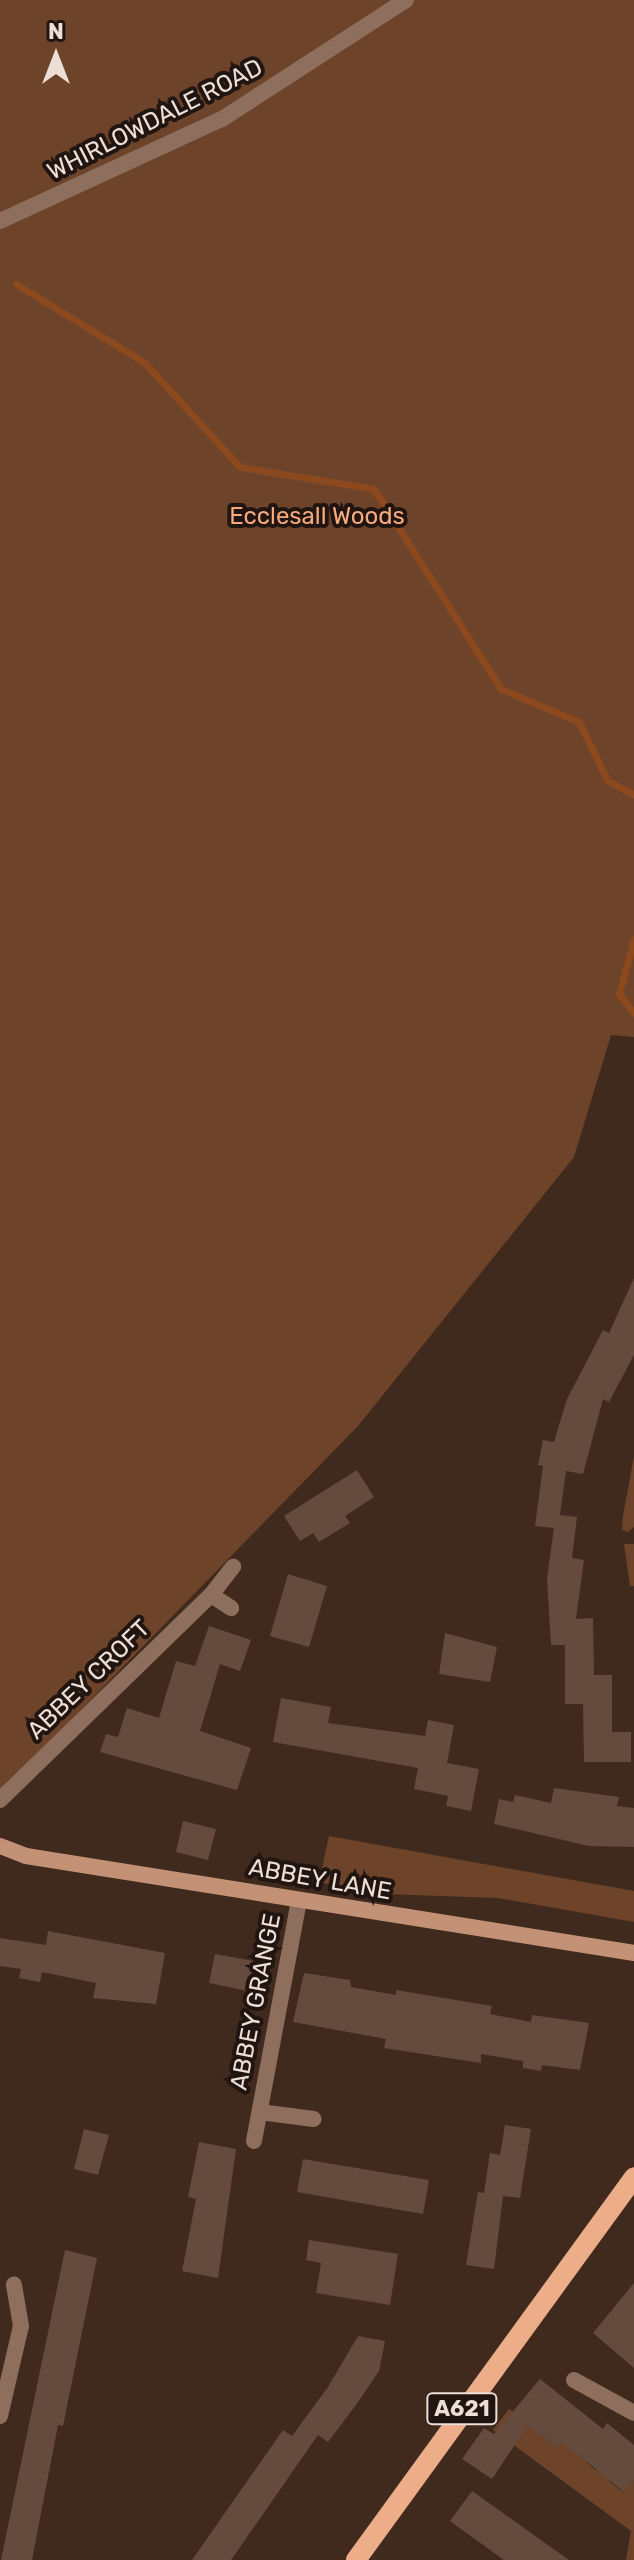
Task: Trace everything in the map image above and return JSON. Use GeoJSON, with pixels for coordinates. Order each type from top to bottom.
{"type":"FeatureCollection","features":[{"type":"Feature","properties":{"kind":"main road","name":"ABBEY LANE"},"geometry":{"type":"LineString","coordinates":[[0,1846],[26,1856],[634,1953]]}},
{"type":"Feature","properties":{"kind":"main road","name":"A621"},"geometry":{"type":"LineString","coordinates":[[356,2560],[634,2177]]}},
{"type":"Feature","properties":{"kind":"street","name":"WHIRLOWDALE ROAD"},"geometry":{"type":"LineString","coordinates":[[0,221],[222,119],[406,0]]}},
{"type":"Feature","properties":{"kind":"street","name":"ABBEY CROFT"},"geometry":{"type":"LineString","coordinates":[[0,1800],[211,1595],[233,1567]]}},
{"type":"Feature","properties":{"kind":"street"},"geometry":{"type":"LineString","coordinates":[[211,1595],[231,1608]]}},
{"type":"Feature","properties":{"kind":"street","name":"ABBEY GRANGE"},"geometry":{"type":"LineString","coordinates":[[254,2141],[299,1901]]}},
{"type":"Feature","properties":{"kind":"street","name":"ABBEY GRANGE"},"geometry":{"type":"LineString","coordinates":[[260,2112],[314,2119]]}},
{"type":"Feature","properties":{"kind":"street"},"geometry":{"type":"LineString","coordinates":[[0,2416],[21,2326],[14,2285]]}},
{"type":"Feature","properties":{"kind":"street"},"geometry":{"type":"LineString","coordinates":[[574,2380],[634,2413]]}},
{"type":"Feature","properties":{"kind":"green space","name":"Ecclesall Woods"},"geometry":{"type":"Polygon","coordinates":[[[0,0],[634,0],[634,1037],[611,1035],[574,1157],[358,1426],[0,1793],[0,0]]]}},
{"type":"Feature","properties":{"kind":"green space"},"geometry":{"type":"Polygon","coordinates":[[[634,1456],[634,1527],[628,1532],[622,1530],[623,1516],[634,1456]]]}},
{"type":"Feature","properties":{"kind":"green space"},"geometry":{"type":"Polygon","coordinates":[[[624,1544],[634,1544],[634,1586],[630,1586],[624,1544]]]}},
{"type":"Feature","properties":{"kind":"green space"},"geometry":{"type":"Polygon","coordinates":[[[329,1836],[634,1891],[634,1922],[498,1898],[384,1894],[319,1882],[329,1836]]]}},
{"type":"Feature","properties":{"kind":"green space"},"geometry":{"type":"Polygon","coordinates":[[[509,2409],[530,2424],[550,2420],[539,2434],[556,2447],[567,2433],[587,2448],[581,2457],[595,2470],[620,2467],[609,2481],[623,2492],[634,2480],[634,2560],[626,2560],[631,2531],[493,2430],[509,2409]]]}},
{"type":"Feature","properties":{"kind":"building"},"geometry":{"type":"Polygon","coordinates":[[[634,1278],[634,1355],[609,1402],[603,1399],[583,1474],[566,1471],[560,1515],[577,1517],[572,1558],[584,1560],[576,1619],[593,1618],[594,1675],[612,1675],[612,1732],[631,1732],[631,1762],[584,1762],[583,1704],[565,1704],[565,1645],[551,1645],[547,1578],[554,1528],[535,1526],[543,1466],[538,1465],[543,1440],[554,1442],[567,1399],[603,1330],[609,1333],[634,1278]]]}},
{"type":"Feature","properties":{"kind":"building"},"geometry":{"type":"Polygon","coordinates":[[[357,1470],[374,1497],[345,1516],[350,1523],[319,1542],[313,1533],[300,1541],[284,1516],[357,1470]]]}},
{"type":"Feature","properties":{"kind":"building"},"geometry":{"type":"Polygon","coordinates":[[[288,1574],[327,1586],[309,1647],[270,1636],[288,1574]]]}},
{"type":"Feature","properties":{"kind":"building"},"geometry":{"type":"Polygon","coordinates":[[[209,1626],[251,1640],[240,1671],[220,1664],[200,1731],[251,1748],[237,1790],[100,1752],[106,1734],[118,1737],[127,1708],[159,1718],[176,1661],[195,1666],[209,1626]]]}},
{"type":"Feature","properties":{"kind":"building"},"geometry":{"type":"Polygon","coordinates":[[[445,1633],[497,1647],[490,1682],[439,1674],[445,1633]]]}},
{"type":"Feature","properties":{"kind":"building"},"geometry":{"type":"Polygon","coordinates":[[[281,1698],[331,1707],[328,1723],[425,1736],[428,1720],[454,1725],[447,1763],[479,1769],[471,1811],[446,1806],[448,1796],[414,1789],[418,1768],[273,1742],[281,1698]]]}},
{"type":"Feature","properties":{"kind":"building"},"geometry":{"type":"Polygon","coordinates":[[[554,1788],[619,1797],[617,1806],[634,1808],[634,1847],[589,1846],[494,1824],[499,1799],[513,1802],[515,1795],[551,1803],[554,1788]]]}},
{"type":"Feature","properties":{"kind":"building"},"geometry":{"type":"Polygon","coordinates":[[[183,1821],[216,1829],[208,1860],[176,1852],[183,1821]]]}},
{"type":"Feature","properties":{"kind":"building"},"geometry":{"type":"Polygon","coordinates":[[[48,1931],[165,1953],[156,2004],[93,1998],[96,1983],[42,1972],[40,1982],[19,1978],[21,1969],[0,1966],[0,1938],[46,1945],[48,1931]]]}},
{"type":"Feature","properties":{"kind":"building"},"geometry":{"type":"Polygon","coordinates":[[[215,1954],[254,1961],[248,1991],[209,1983],[215,1954]]]}},
{"type":"Feature","properties":{"kind":"building"},"geometry":{"type":"Polygon","coordinates":[[[304,1973],[350,1980],[351,1987],[396,1995],[396,1990],[492,2006],[490,2014],[531,2022],[532,2015],[589,2023],[580,2070],[542,2065],[541,2071],[523,2068],[523,2061],[481,2054],[481,2063],[384,2048],[386,2039],[293,2022],[304,1973]]]}},
{"type":"Feature","properties":{"kind":"building"},"geometry":{"type":"Polygon","coordinates":[[[505,2125],[531,2129],[520,2198],[503,2196],[494,2269],[466,2265],[478,2192],[484,2193],[490,2153],[500,2155],[505,2125]]]}},
{"type":"Feature","properties":{"kind":"building"},"geometry":{"type":"Polygon","coordinates":[[[84,2129],[109,2135],[98,2175],[74,2169],[84,2129]]]}},
{"type":"Feature","properties":{"kind":"building"},"geometry":{"type":"Polygon","coordinates":[[[199,2142],[236,2149],[218,2278],[182,2271],[196,2199],[188,2197],[199,2142]]]}},
{"type":"Feature","properties":{"kind":"building"},"geometry":{"type":"Polygon","coordinates":[[[303,2159],[429,2180],[423,2214],[297,2192],[303,2159]]]}},
{"type":"Feature","properties":{"kind":"building"},"geometry":{"type":"Polygon","coordinates":[[[309,2240],[398,2254],[390,2305],[316,2293],[321,2263],[306,2260],[309,2240]]]}},
{"type":"Feature","properties":{"kind":"building"},"geometry":{"type":"Polygon","coordinates":[[[65,2250],[97,2258],[63,2426],[58,2425],[32,2560],[1,2560],[65,2250]]]}},
{"type":"Feature","properties":{"kind":"building"},"geometry":{"type":"Polygon","coordinates":[[[634,2283],[634,2368],[593,2333],[634,2283]]]}},
{"type":"Feature","properties":{"kind":"building"},"geometry":{"type":"Polygon","coordinates":[[[358,2336],[385,2341],[379,2371],[356,2405],[328,2442],[318,2435],[231,2560],[192,2560],[283,2430],[292,2436],[328,2387],[358,2336]]]}},
{"type":"Feature","properties":{"kind":"building"},"geometry":{"type":"Polygon","coordinates":[[[540,2379],[603,2429],[607,2423],[634,2445],[634,2480],[624,2492],[561,2441],[557,2448],[528,2425],[492,2479],[462,2459],[484,2428],[494,2434],[540,2379]]]}},
{"type":"Feature","properties":{"kind":"building"},"geometry":{"type":"Polygon","coordinates":[[[472,2491],[569,2560],[504,2560],[450,2521],[472,2491]]]}},
{"type":"Feature","properties":{"kind":"waterway"},"geometry":{"type":"LineString","coordinates":[[16,284],[144,362],[240,467],[374,489],[501,689],[579,722],[607,780],[634,795]]}},
{"type":"Feature","properties":{"kind":"waterway"},"geometry":{"type":"LineString","coordinates":[[634,939],[619,994],[634,1013]]}}]}
